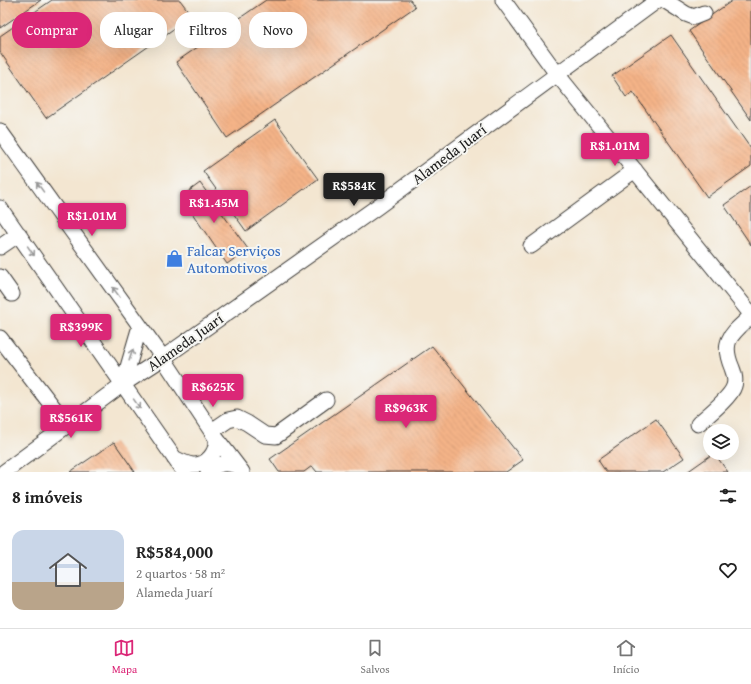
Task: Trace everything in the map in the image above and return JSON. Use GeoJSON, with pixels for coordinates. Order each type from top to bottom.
{"type":"FeatureCollection","features":[{"type":"Feature","properties":{"kind":"street"},"geometry":{"type":"LineString","coordinates":[[503,0],[557,74],[751,315],[732,334],[727,345],[727,357],[734,374],[734,386],[726,398],[698,424]]}},
{"type":"Feature","properties":{"kind":"street","name":"Alameda Juarí"},"geometry":{"type":"LineString","coordinates":[[4,472],[123,384],[163,358],[377,207],[658,0]]}},
{"type":"Feature","properties":{"kind":"street"},"geometry":{"type":"LineString","coordinates":[[664,0],[686,14],[694,17],[704,13]]}},
{"type":"Feature","properties":{"kind":"street"},"geometry":{"type":"LineString","coordinates":[[0,131],[163,358],[214,435],[239,469]]}},
{"type":"Feature","properties":{"kind":"street"},"geometry":{"type":"LineString","coordinates":[[531,246],[635,170]]}},
{"type":"Feature","properties":{"kind":"street"},"geometry":{"type":"LineString","coordinates":[[0,208],[123,384],[179,468],[187,464],[194,465],[201,463],[212,456],[216,449],[214,435]]}},
{"type":"Feature","properties":{"kind":"street"},"geometry":{"type":"LineString","coordinates":[[0,247],[19,234]]}},
{"type":"Feature","properties":{"kind":"street"},"geometry":{"type":"LineString","coordinates":[[0,277],[12,294]]}},
{"type":"Feature","properties":{"kind":"street"},"geometry":{"type":"LineString","coordinates":[[123,384],[140,326]]}},
{"type":"Feature","properties":{"kind":"street"},"geometry":{"type":"LineString","coordinates":[[0,338],[67,425]]}},
{"type":"Feature","properties":{"kind":"street"},"geometry":{"type":"LineString","coordinates":[[214,435],[228,420],[237,418],[265,435],[276,436],[326,400]]}},
{"type":"Feature","properties":{"kind":"street"},"geometry":{"type":"LineString","coordinates":[[208,472],[213,467],[227,463],[239,469]]}},
{"type":"Feature","properties":{"kind":"building"},"geometry":{"type":"Polygon","coordinates":[[[0,0],[41,0],[23,12],[12,12],[12,20],[0,28],[0,0]]]}},
{"type":"Feature","properties":{"kind":"building"},"geometry":{"type":"Polygon","coordinates":[[[52,0],[180,0],[189,12],[175,12],[175,28],[167,33],[167,12],[100,12],[100,48],[146,48],[46,118],[0,52],[0,36],[12,28],[12,48],[92,48],[92,12],[35,12],[52,0]]]}},
{"type":"Feature","properties":{"kind":"building"},"geometry":{"type":"Polygon","coordinates":[[[266,0],[410,0],[415,7],[227,138],[176,62],[196,48],[241,48],[241,17],[266,0]]]}},
{"type":"Feature","properties":{"kind":"building"},"geometry":{"type":"Polygon","coordinates":[[[733,0],[751,0],[751,120],[689,31],[733,0]]]}},
{"type":"Feature","properties":{"kind":"building"},"geometry":{"type":"Polygon","coordinates":[[[671,35],[751,149],[751,166],[707,197],[633,92],[626,97],[612,76],[671,35]]]}},
{"type":"Feature","properties":{"kind":"building"},"geometry":{"type":"Polygon","coordinates":[[[275,120],[318,179],[246,231],[203,171],[275,120]]]}},
{"type":"Feature","properties":{"kind":"building"},"geometry":{"type":"Polygon","coordinates":[[[200,183],[248,249],[227,264],[181,197],[200,183]]]}},
{"type":"Feature","properties":{"kind":"building"},"geometry":{"type":"Polygon","coordinates":[[[751,186],[751,245],[724,205],[751,186]]]}},
{"type":"Feature","properties":{"kind":"building"},"geometry":{"type":"Polygon","coordinates":[[[432,346],[523,460],[506,472],[317,472],[312,466],[304,472],[279,472],[270,459],[432,346]]]}},
{"type":"Feature","properties":{"kind":"building"},"geometry":{"type":"Polygon","coordinates":[[[656,419],[684,458],[663,472],[606,472],[598,460],[656,419]]]}},
{"type":"Feature","properties":{"kind":"building"},"geometry":{"type":"Polygon","coordinates":[[[114,442],[135,472],[70,472],[114,442]]]}},
{"type":"Feature","properties":{"kind":"building"},"geometry":{"type":"Polygon","coordinates":[[[704,460],[719,460],[728,472],[687,472],[704,460]]]}},
{"type":"Feature","properties":{"kind":"place","name":"Falcar Serviços Automotivos"},"geometry":{"type":"Point","coordinates":[174,259]}}]}
